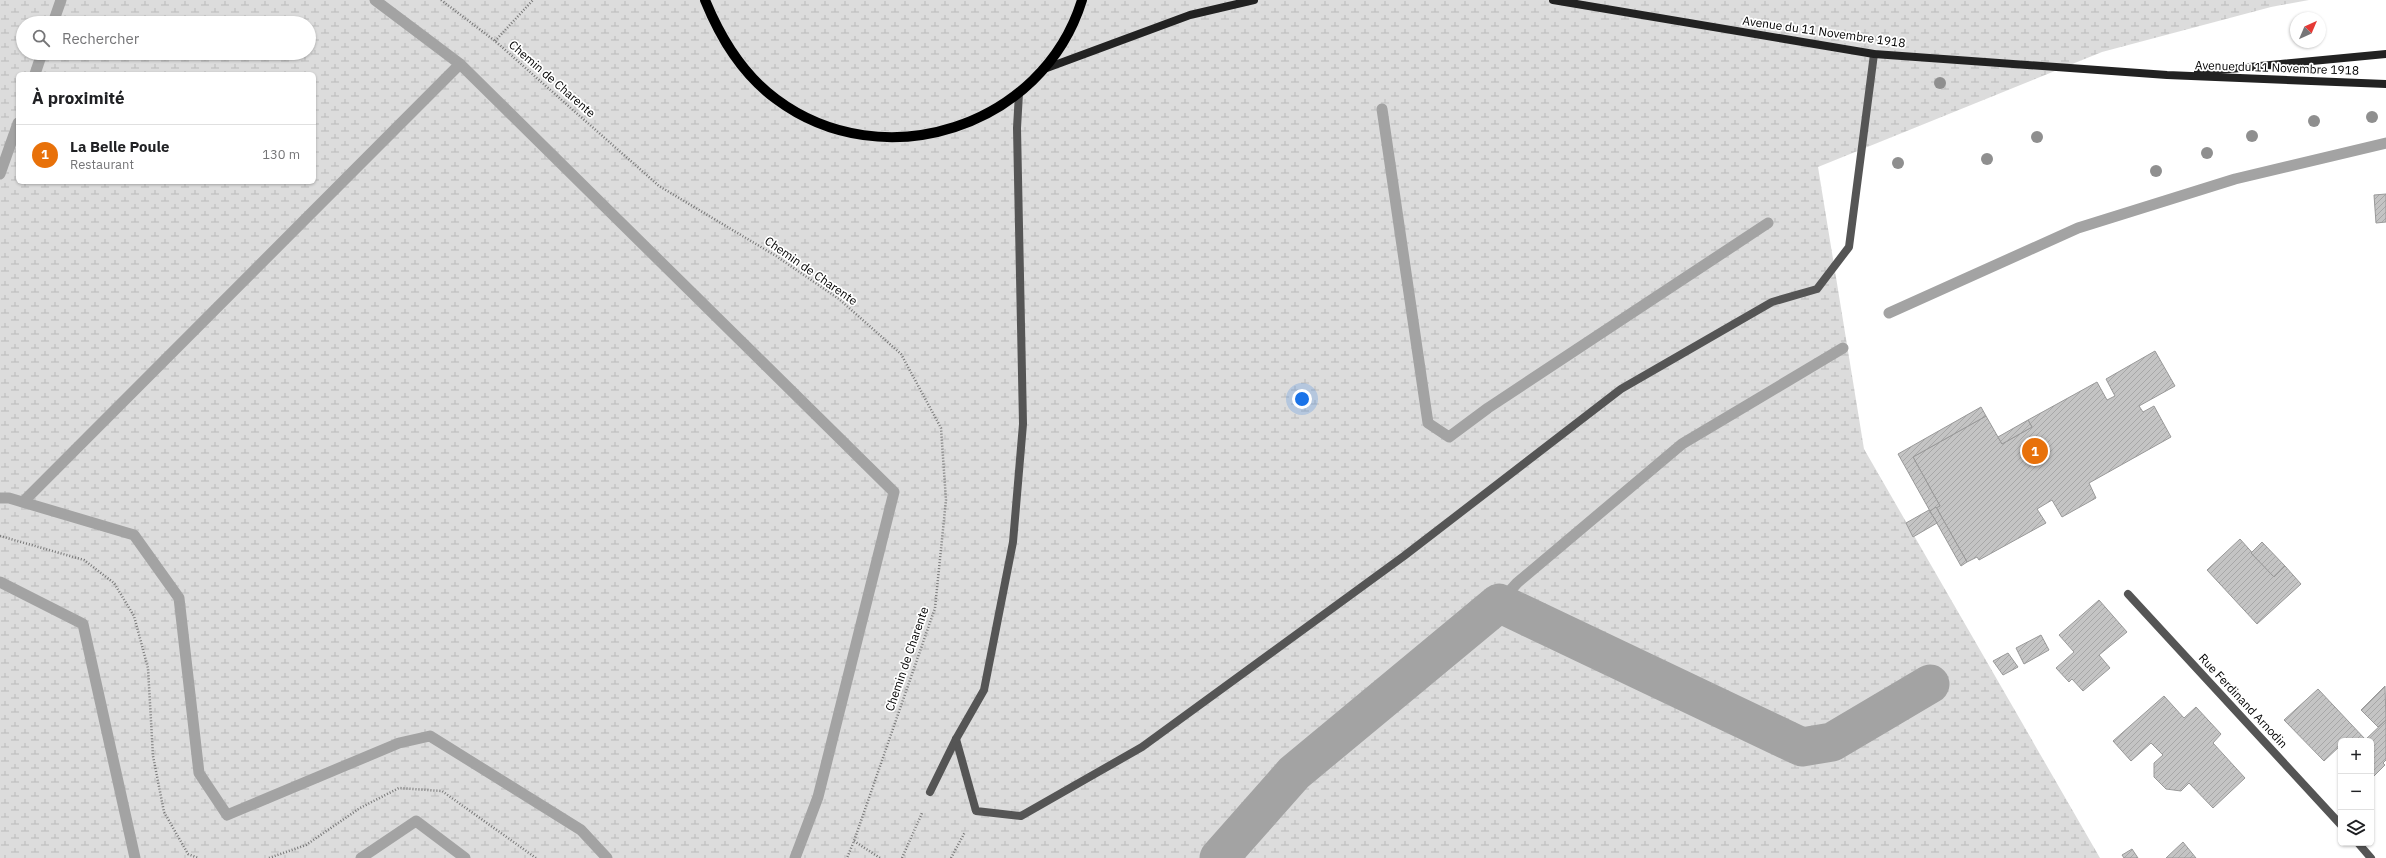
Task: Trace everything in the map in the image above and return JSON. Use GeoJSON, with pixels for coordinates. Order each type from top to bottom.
{"type":"FeatureCollection","features":[{"type":"Feature","properties":{"kind":"main road"},"geometry":{"type":"LineString","coordinates":[[705,0],[715,26],[728,48],[752,78],[776,99],[804,117],[834,129],[866,136],[899,138],[931,134],[962,126],[992,112],[1019,93],[1044,69],[1063,43],[1082,0]]}},
{"type":"Feature","properties":{"kind":"main road"},"geometry":{"type":"LineString","coordinates":[[1044,69],[1190,15],[1254,0]]}},
{"type":"Feature","properties":{"kind":"main road","name":"Avenue du 11 Novembre 1918"},"geometry":{"type":"LineString","coordinates":[[1552,0],[1874,54],[2167,75],[2386,84]]}},
{"type":"Feature","properties":{"kind":"main road","name":"Avenue du 11 Novembre 1918"},"geometry":{"type":"LineString","coordinates":[[2167,75],[2386,54]]}},
{"type":"Feature","properties":{"kind":"street"},"geometry":{"type":"LineString","coordinates":[[956,739],[976,811],[1021,816],[1142,747],[1404,556],[1620,389],[1772,302],[1817,289],[1849,247],[1874,54]]}},
{"type":"Feature","properties":{"kind":"street"},"geometry":{"type":"LineString","coordinates":[[930,792],[956,739],[984,690],[1013,542],[1023,424],[1017,128],[1019,93]]}},
{"type":"Feature","properties":{"kind":"street","name":"Rue Ferdinand Arnodin"},"geometry":{"type":"LineString","coordinates":[[2128,594],[2338,822]]}},
{"type":"Feature","properties":{"kind":"street"},"geometry":{"type":"LineString","coordinates":[[2361,846],[2371,858]]}},
{"type":"Feature","properties":{"kind":"path","name":"Chemin de Charente"},"geometry":{"type":"LineString","coordinates":[[442,0],[495,41],[659,186],[776,256],[844,304],[901,354],[941,428],[946,500],[935,608],[847,858]]}},
{"type":"Feature","properties":{"kind":"path"},"geometry":{"type":"LineString","coordinates":[[495,41],[533,0]]}},
{"type":"Feature","properties":{"kind":"path"},"geometry":{"type":"LineString","coordinates":[[0,536],[84,560],[114,583],[134,616],[148,668],[153,756],[164,812],[188,854],[198,858]]}},
{"type":"Feature","properties":{"kind":"path"},"geometry":{"type":"LineString","coordinates":[[269,858],[306,845],[360,808],[400,788],[442,791],[536,858]]}},
{"type":"Feature","properties":{"kind":"path"},"geometry":{"type":"LineString","coordinates":[[902,858],[930,792]]}},
{"type":"Feature","properties":{"kind":"path"},"geometry":{"type":"LineString","coordinates":[[951,858],[976,811]]}},
{"type":"Feature","properties":{"kind":"path"},"geometry":{"type":"LineString","coordinates":[[854,841],[880,858]]}},
{"type":"Feature","properties":{"kind":"green space"},"geometry":{"type":"Polygon","coordinates":[[[0,0],[2309,0],[2271,7],[2102,52],[1818,167],[1864,449],[2100,858],[0,858],[0,0]]]}},
{"type":"Feature","properties":{"kind":"building"},"geometry":{"type":"Polygon","coordinates":[[[2386,194],[2386,222],[2376,223],[2374,195],[2386,194]]]}},
{"type":"Feature","properties":{"kind":"building"},"geometry":{"type":"Polygon","coordinates":[[[2155,351],[2175,386],[2139,406],[2143,412],[2154,406],[2171,437],[2089,483],[2096,498],[2062,517],[2052,500],[2037,509],[2046,523],[1979,560],[1977,557],[1967,562],[1936,507],[1940,506],[1913,457],[1986,416],[2002,444],[2032,427],[2028,420],[2097,382],[2107,400],[2115,396],[2106,379],[2155,351]]]}},
{"type":"Feature","properties":{"kind":"building"},"geometry":{"type":"Polygon","coordinates":[[[1981,407],[1986,416],[1913,457],[1940,506],[1930,511],[1898,454],[1981,407]]]}},
{"type":"Feature","properties":{"kind":"building"},"geometry":{"type":"Polygon","coordinates":[[[2028,420],[2032,427],[2002,444],[1998,437],[2028,420]]]}},
{"type":"Feature","properties":{"kind":"building"},"geometry":{"type":"Polygon","coordinates":[[[1936,507],[1967,562],[1961,566],[1930,511],[1936,507]]]}},
{"type":"Feature","properties":{"kind":"building"},"geometry":{"type":"Polygon","coordinates":[[[1929,510],[1937,523],[1913,537],[1906,523],[1929,510]]]}},
{"type":"Feature","properties":{"kind":"building"},"geometry":{"type":"Polygon","coordinates":[[[2240,539],[2274,577],[2285,566],[2301,584],[2257,624],[2207,570],[2240,539]]]}},
{"type":"Feature","properties":{"kind":"building"},"geometry":{"type":"Polygon","coordinates":[[[2262,542],[2285,566],[2274,577],[2251,553],[2262,542]]]}},
{"type":"Feature","properties":{"kind":"building"},"geometry":{"type":"Polygon","coordinates":[[[2099,600],[2127,632],[2099,655],[2110,668],[2083,691],[2072,679],[2069,682],[2056,668],[2074,652],[2059,635],[2099,600]]]}},
{"type":"Feature","properties":{"kind":"building"},"geometry":{"type":"Polygon","coordinates":[[[2041,635],[2049,650],[2024,664],[2016,648],[2041,635]]]}},
{"type":"Feature","properties":{"kind":"building"},"geometry":{"type":"Polygon","coordinates":[[[2008,653],[2018,667],[2003,675],[1993,661],[2008,653]]]}},
{"type":"Feature","properties":{"kind":"building"},"geometry":{"type":"Polygon","coordinates":[[[2385,686],[2386,720],[2378,727],[2361,710],[2385,686]]]}},
{"type":"Feature","properties":{"kind":"building"},"geometry":{"type":"Polygon","coordinates":[[[2318,689],[2364,738],[2338,738],[2338,748],[2324,761],[2284,720],[2318,689]]]}},
{"type":"Feature","properties":{"kind":"building"},"geometry":{"type":"Polygon","coordinates":[[[2164,696],[2184,718],[2196,707],[2221,734],[2213,743],[2245,778],[2213,808],[2189,783],[2181,791],[2166,789],[2154,777],[2154,763],[2163,755],[2151,743],[2131,761],[2113,741],[2164,696]]]}},
{"type":"Feature","properties":{"kind":"building"},"geometry":{"type":"Polygon","coordinates":[[[2386,720],[2386,760],[2383,763],[2385,765],[2374,776],[2374,738],[2367,738],[2386,720]]]}},
{"type":"Feature","properties":{"kind":"building"},"geometry":{"type":"Polygon","coordinates":[[[2183,842],[2196,858],[2166,858],[2183,842]]]}},
{"type":"Feature","properties":{"kind":"building"},"geometry":{"type":"Polygon","coordinates":[[[2132,849],[2138,858],[2124,858],[2122,855],[2132,849]]]}},
{"type":"Feature","properties":{"kind":"waterway"},"geometry":{"type":"LineString","coordinates":[[55,16],[61,0]]}},
{"type":"Feature","properties":{"kind":"waterway"},"geometry":{"type":"LineString","coordinates":[[375,0],[460,64],[894,492],[818,797],[795,858]]}},
{"type":"Feature","properties":{"kind":"waterway"},"geometry":{"type":"LineString","coordinates":[[36,72],[40,60]]}},
{"type":"Feature","properties":{"kind":"waterway"},"geometry":{"type":"LineString","coordinates":[[23,502],[460,64]]}},
{"type":"Feature","properties":{"kind":"waterway"},"geometry":{"type":"LineString","coordinates":[[1382,109],[1428,423],[1449,437],[1488,408],[1768,223]]}},
{"type":"Feature","properties":{"kind":"waterway"},"geometry":{"type":"LineString","coordinates":[[0,174],[16,129]]}},
{"type":"Feature","properties":{"kind":"waterway"},"geometry":{"type":"LineString","coordinates":[[1889,313],[2078,228],[2235,179],[2386,143]]}},
{"type":"Feature","properties":{"kind":"waterway"},"geometry":{"type":"LineString","coordinates":[[1499,603],[1517,583],[1682,444],[1843,348]]}},
{"type":"Feature","properties":{"kind":"waterway"},"geometry":{"type":"LineString","coordinates":[[0,498],[9,498],[134,535],[179,598],[199,773],[227,815],[399,743],[430,736],[581,830],[607,858]]}},
{"type":"Feature","properties":{"kind":"waterway"},"geometry":{"type":"LineString","coordinates":[[0,582],[83,624],[135,858]]}},
{"type":"Feature","properties":{"kind":"waterway"},"geometry":{"type":"LineString","coordinates":[[1219,858],[1294,773],[1499,603],[1802,747],[1832,742],[1930,684]]}},
{"type":"Feature","properties":{"kind":"waterway"},"geometry":{"type":"LineString","coordinates":[[361,858],[416,821],[465,858]]}},
{"type":"Feature","properties":{"kind":"place","name":"La Belle Poule"},"geometry":{"type":"Point","coordinates":[2035,451]}}]}
